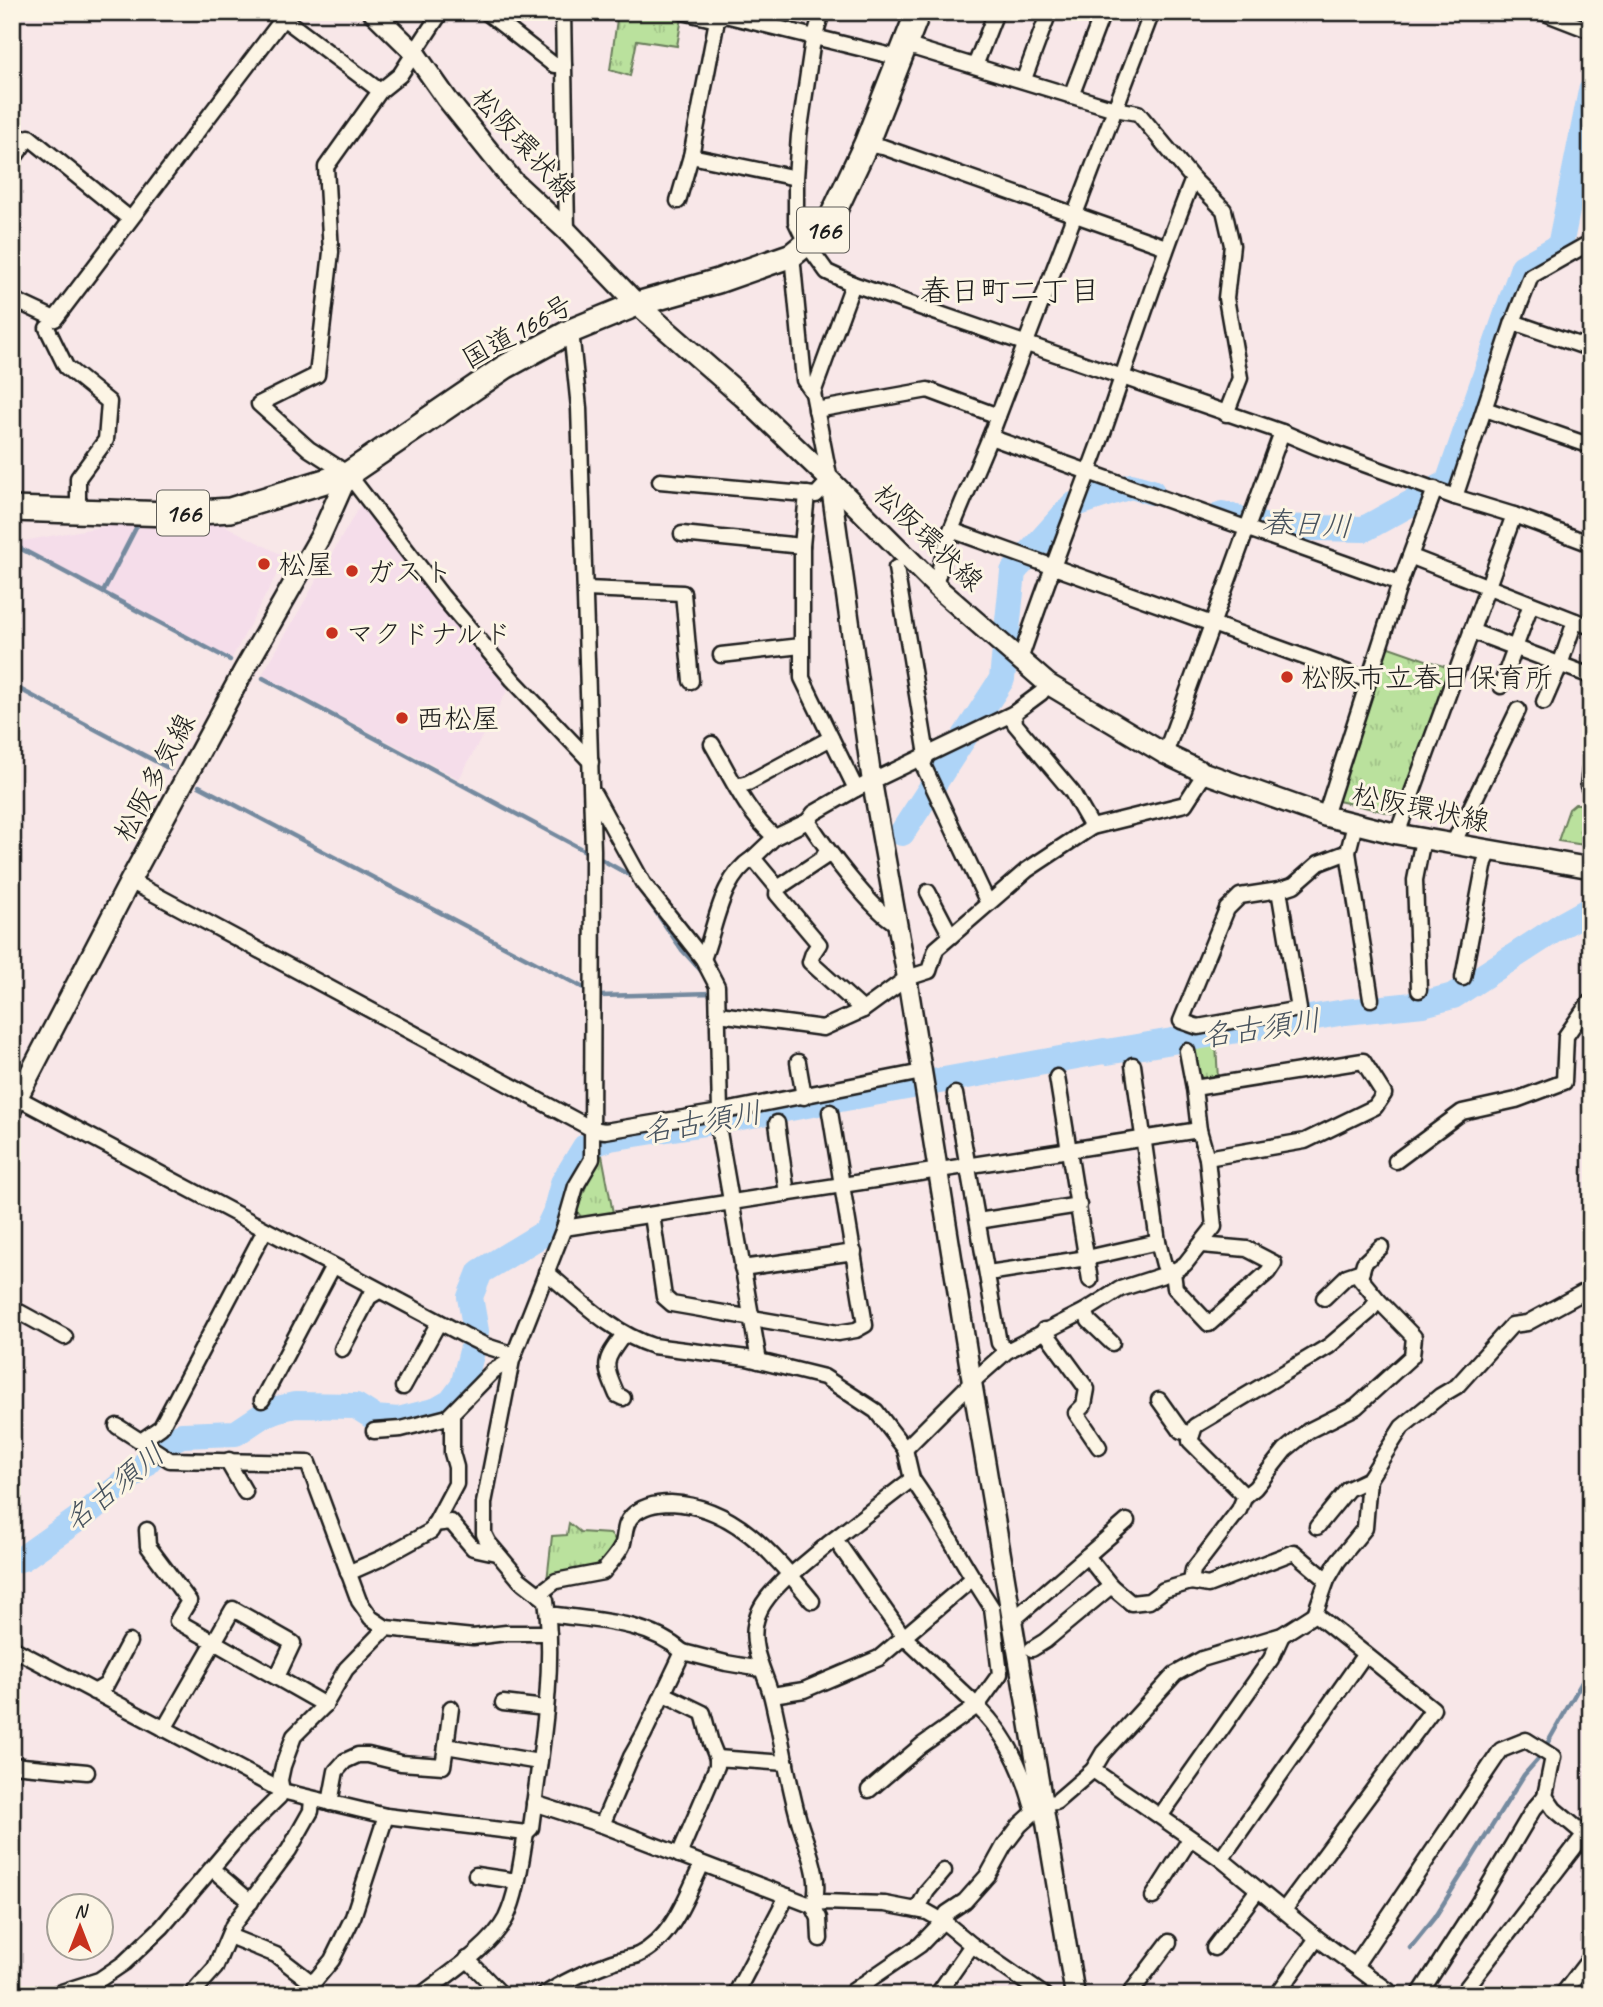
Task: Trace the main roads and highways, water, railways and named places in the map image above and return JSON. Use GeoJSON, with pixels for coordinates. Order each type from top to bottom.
{"type":"FeatureCollection","features":[{"type":"Feature","properties":{"kind":"highway","name":"国道166号"},"geometry":{"type":"LineString","coordinates":[[12,509],[170,514],[230,510],[348,474],[505,367],[571,331],[637,304],[718,281],[799,249],[827,227],[866,144],[918,12]]}},
{"type":"Feature","properties":{"kind":"main road","name":"松阪環状線"},"geometry":{"type":"LineString","coordinates":[[373,12],[414,52],[447,99],[513,181],[567,231],[637,304],[743,397],[830,480],[935,586],[1048,684],[1165,754],[1205,773],[1325,816],[1397,834],[1591,868]]}},
{"type":"Feature","properties":{"kind":"main road","name":"松阪多気線"},"geometry":{"type":"LineString","coordinates":[[15,1103],[130,881],[243,672],[320,537],[348,474]]}},
{"type":"Feature","properties":{"kind":"waterway","name":"春日川"},"geometry":{"type":"LineString","coordinates":[[1222,514],[1267,527],[1364,529],[1448,483],[1523,267],[1560,246],[1591,91]]}},
{"type":"Feature","properties":{"kind":"waterway","name":"春日川"},"geometry":{"type":"LineString","coordinates":[[902,833],[1002,679],[1013,572],[1073,505],[1131,486],[1152,492]]}},
{"type":"Feature","properties":{"kind":"waterway"},"geometry":{"type":"LineString","coordinates":[[103,592],[138,524]]}},
{"type":"Feature","properties":{"kind":"waterway"},"geometry":{"type":"LineString","coordinates":[[12,544],[230,660]]}},
{"type":"Feature","properties":{"kind":"waterway"},"geometry":{"type":"LineString","coordinates":[[263,678],[589,853]]}},
{"type":"Feature","properties":{"kind":"waterway"},"geometry":{"type":"LineString","coordinates":[[12,685],[170,769]]}},
{"type":"Feature","properties":{"kind":"waterway"},"geometry":{"type":"LineString","coordinates":[[199,786],[599,996],[713,995]]}},
{"type":"Feature","properties":{"kind":"waterway"},"geometry":{"type":"LineString","coordinates":[[597,857],[634,880]]}},
{"type":"Feature","properties":{"kind":"waterway"},"geometry":{"type":"LineString","coordinates":[[647,899],[682,950],[705,975]]}},
{"type":"Feature","properties":{"kind":"waterway","name":"名古須川"},"geometry":{"type":"LineString","coordinates":[[12,1561],[23,1558],[88,1512],[138,1471],[166,1442],[182,1435],[236,1433],[263,1415],[295,1405],[356,1406],[375,1418],[398,1420],[437,1410],[451,1402],[463,1386],[473,1347],[476,1331],[470,1297],[480,1272],[546,1232],[555,1213],[563,1183],[585,1147],[610,1138],[1104,1051],[1345,1012],[1423,1004],[1453,996],[1591,909]]}},
{"type":"Feature","properties":{"kind":"waterway"},"geometry":{"type":"LineString","coordinates":[[1410,1948],[1435,1917],[1524,1775],[1539,1758],[1591,1666]]}},
{"type":"Feature","properties":{"kind":"place","name":"松屋"},"geometry":{"type":"Point","coordinates":[264,564]}},
{"type":"Feature","properties":{"kind":"place","name":"ガスト"},"geometry":{"type":"Point","coordinates":[352,571]}},
{"type":"Feature","properties":{"kind":"place","name":"マクドナルド"},"geometry":{"type":"Point","coordinates":[332,633]}},
{"type":"Feature","properties":{"kind":"place","name":"松阪市立春日保育所"},"geometry":{"type":"Point","coordinates":[1287,677]}},
{"type":"Feature","properties":{"kind":"place","name":"西松屋"},"geometry":{"type":"Point","coordinates":[402,718]}},
{"type":"Feature","properties":{"kind":"district","name":"春日町二丁目"},"geometry":{"type":"Point","coordinates":[1010,291]}}]}
